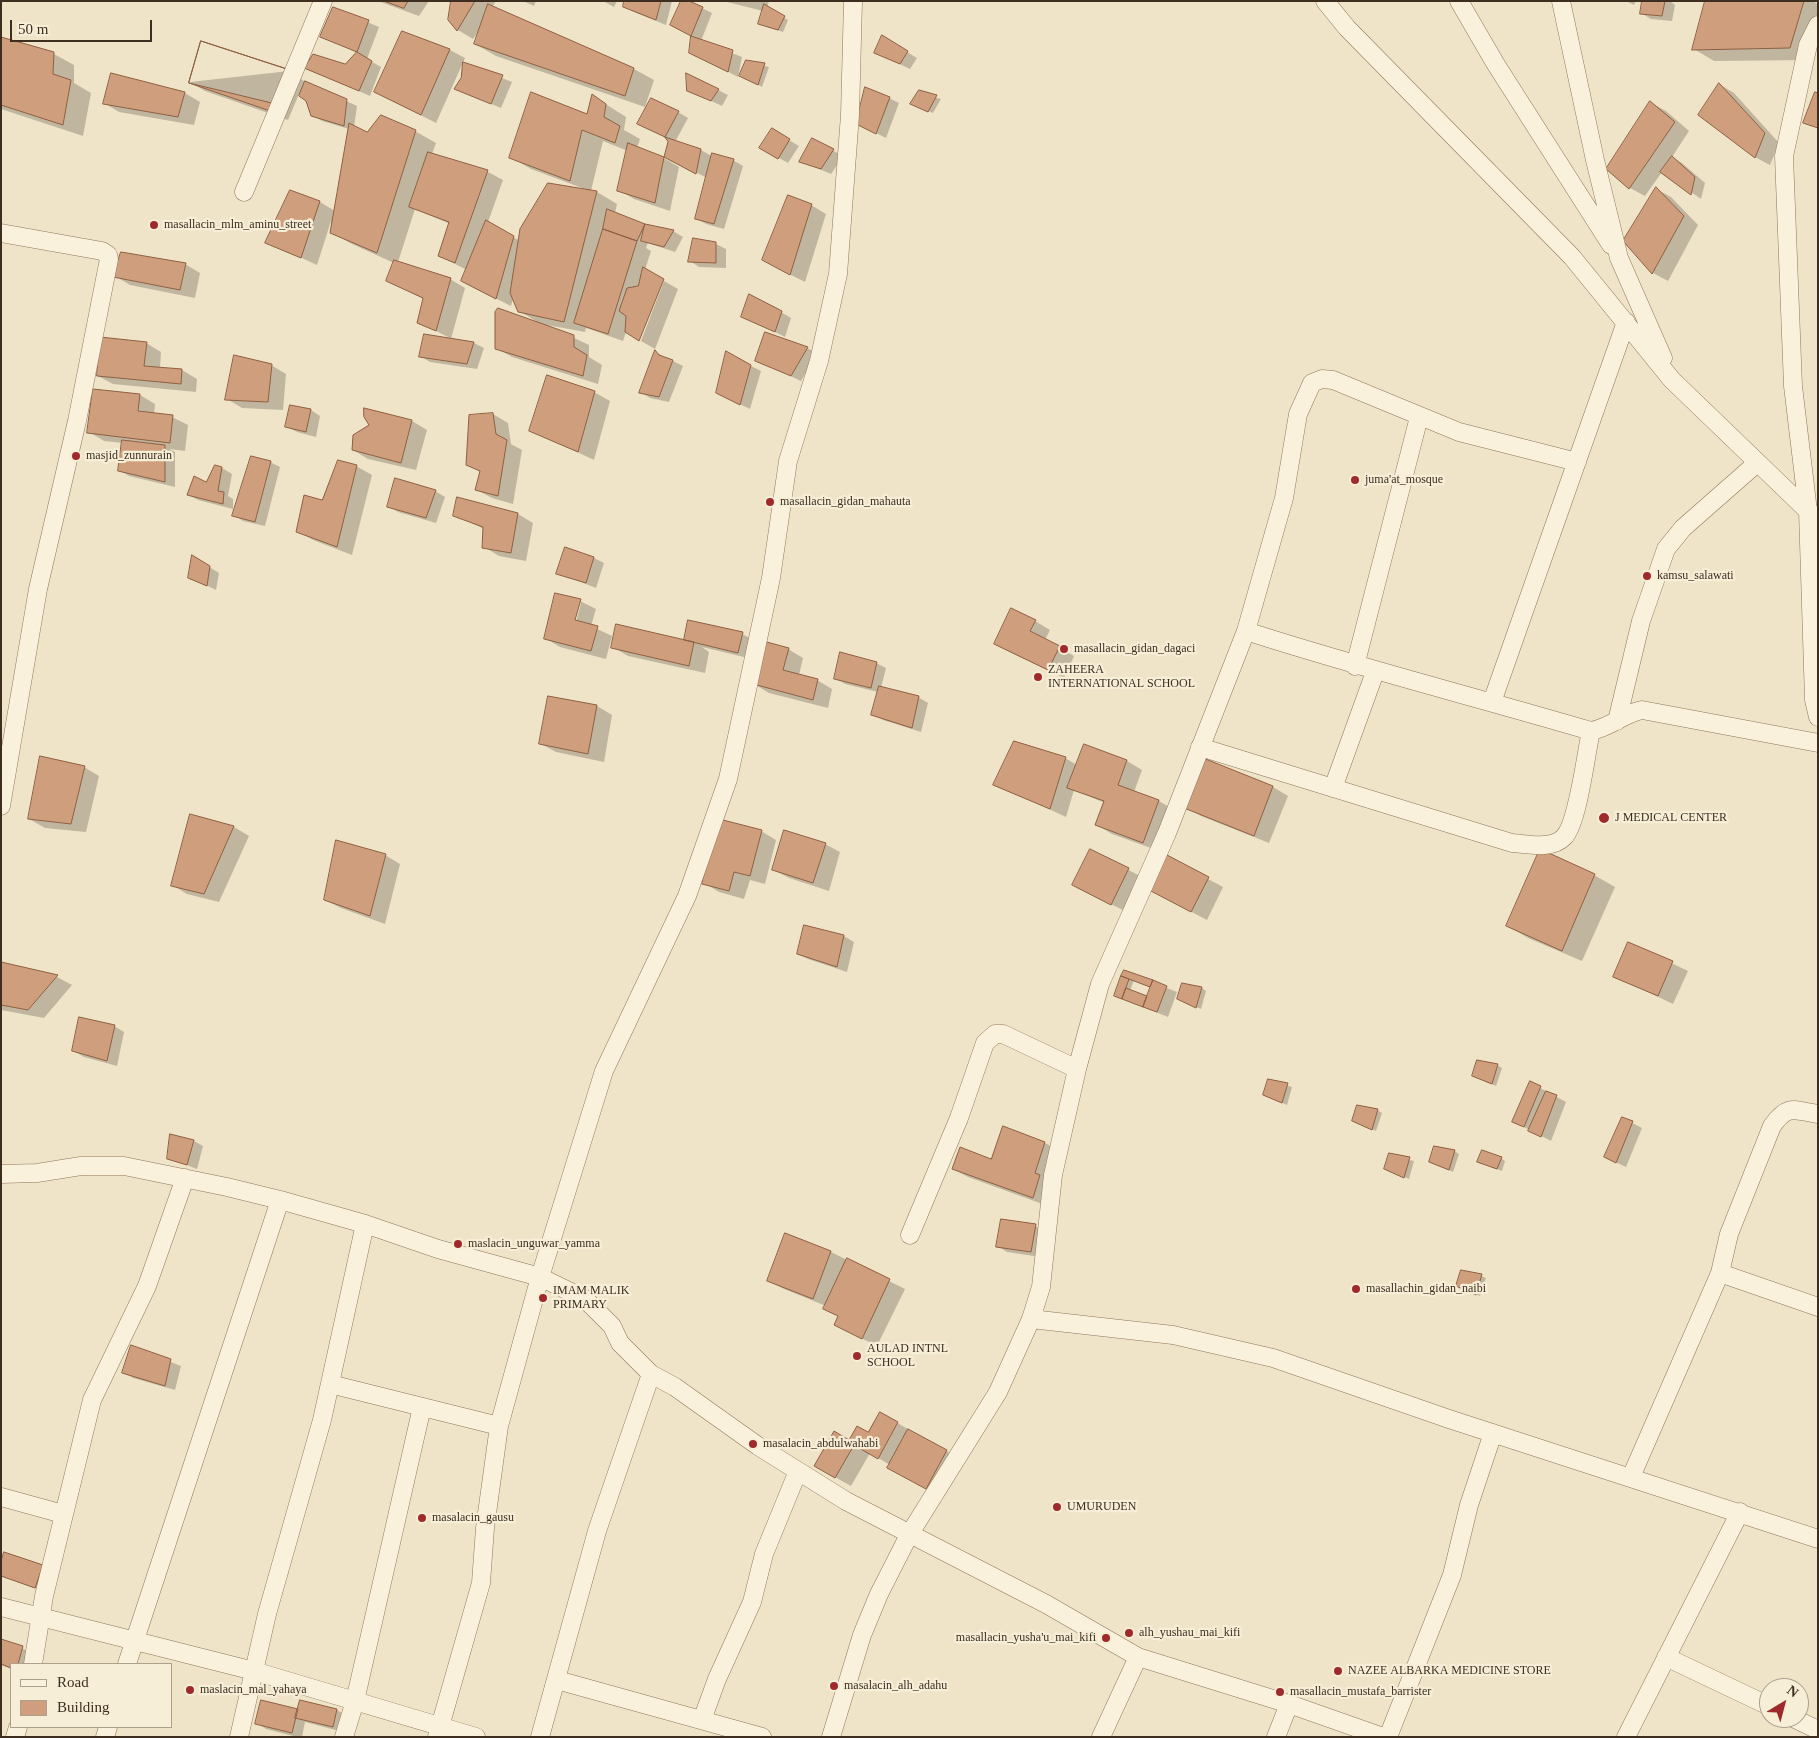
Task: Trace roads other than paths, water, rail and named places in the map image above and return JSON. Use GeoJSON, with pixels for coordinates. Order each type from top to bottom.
{"type":"FeatureCollection","features":[{"type":"Feature","properties":{"kind":"street"},"geometry":{"type":"LineString","coordinates":[[244,192],[323,1]]}},
{"type":"Feature","properties":{"kind":"street"},"geometry":{"type":"LineString","coordinates":[[439,1731],[481,1583],[499,1426],[540,1276],[604,1070],[686,896],[728,779],[771,578],[788,461],[819,361],[838,274],[850,115],[853,1]]}},
{"type":"Feature","properties":{"kind":"street"},"geometry":{"type":"LineString","coordinates":[[1325,1],[1347,28],[1572,258],[1672,380],[1757,463],[1813,514]]}},
{"type":"Feature","properties":{"kind":"street"},"geometry":{"type":"LineString","coordinates":[[1459,1],[1495,63],[1619,258],[1672,380]]}},
{"type":"Feature","properties":{"kind":"street"},"geometry":{"type":"LineString","coordinates":[[1561,1],[1594,160],[1619,258]]}},
{"type":"Feature","properties":{"kind":"street"},"geometry":{"type":"LineString","coordinates":[[1818,25],[1808,45],[1784,156],[1793,386],[1813,514],[1814,700],[1818,717]]}},
{"type":"Feature","properties":{"kind":"street"},"geometry":{"type":"LineString","coordinates":[[1,232],[102,251],[108,255],[109,259],[77,421],[38,589],[1,806]]}},
{"type":"Feature","properties":{"kind":"street"},"geometry":{"type":"LineString","coordinates":[[1492,702],[1626,322]]}},
{"type":"Feature","properties":{"kind":"street"},"geometry":{"type":"LineString","coordinates":[[831,1737],[866,1627],[879,1594],[909,1535],[998,1392],[1031,1319],[1041,1286],[1053,1175],[1076,1069],[1100,984],[1167,833],[1246,631],[1284,498],[1298,414],[1312,383],[1322,379],[1334,380],[1419,417],[1459,432],[1577,462]]}},
{"type":"Feature","properties":{"kind":"street"},"geometry":{"type":"LineString","coordinates":[[1355,666],[1419,417]]}},
{"type":"Feature","properties":{"kind":"street"},"geometry":{"type":"LineString","coordinates":[[1617,721],[1641,621],[1666,549],[1683,528],[1757,463]]}},
{"type":"Feature","properties":{"kind":"street"},"geometry":{"type":"LineString","coordinates":[[1246,631],[1375,672],[1492,702],[1591,731],[1606,728],[1630,713],[1642,710],[1818,743]]}},
{"type":"Feature","properties":{"kind":"street"},"geometry":{"type":"LineString","coordinates":[[1333,788],[1375,672]]}},
{"type":"Feature","properties":{"kind":"street"},"geometry":{"type":"LineString","coordinates":[[1200,747],[1512,843],[1545,846],[1564,838],[1572,824],[1591,731]]}},
{"type":"Feature","properties":{"kind":"street"},"geometry":{"type":"LineString","coordinates":[[910,1235],[946,1152],[985,1043],[995,1034],[1003,1034],[1076,1069]]}},
{"type":"Feature","properties":{"kind":"street"},"geometry":{"type":"LineString","coordinates":[[1631,1477],[1720,1273],[1728,1234],[1772,1126],[1781,1113],[1790,1110],[1818,1114]]}},
{"type":"Feature","properties":{"kind":"street"},"geometry":{"type":"LineString","coordinates":[[1,1174],[37,1173],[81,1166],[124,1166],[280,1200],[365,1224],[438,1249],[540,1276],[585,1299],[612,1326],[620,1343],[651,1374],[675,1387],[758,1446],[846,1501],[1046,1604],[1138,1657],[1289,1704],[1383,1737]]}},
{"type":"Feature","properties":{"kind":"street"},"geometry":{"type":"LineString","coordinates":[[33,1663],[40,1618],[63,1514],[92,1400],[147,1286],[185,1178]]}},
{"type":"Feature","properties":{"kind":"street"},"geometry":{"type":"LineString","coordinates":[[127,1663],[280,1200]]}},
{"type":"Feature","properties":{"kind":"street"},"geometry":{"type":"LineString","coordinates":[[239,1737],[267,1614],[322,1420],[365,1224]]}},
{"type":"Feature","properties":{"kind":"street"},"geometry":{"type":"LineString","coordinates":[[1720,1273],[1818,1307]]}},
{"type":"Feature","properties":{"kind":"street"},"geometry":{"type":"LineString","coordinates":[[1031,1319],[1173,1335],[1273,1358],[1493,1433],[1818,1539]]}},
{"type":"Feature","properties":{"kind":"street"},"geometry":{"type":"LineString","coordinates":[[540,1737],[597,1531],[651,1374]]}},
{"type":"Feature","properties":{"kind":"street"},"geometry":{"type":"LineString","coordinates":[[330,1384],[499,1426]]}},
{"type":"Feature","properties":{"kind":"street"},"geometry":{"type":"LineString","coordinates":[[344,1737],[355,1701],[422,1407]]}},
{"type":"Feature","properties":{"kind":"street"},"geometry":{"type":"LineString","coordinates":[[1388,1737],[1452,1574],[1469,1505],[1493,1433]]}},
{"type":"Feature","properties":{"kind":"street"},"geometry":{"type":"LineString","coordinates":[[702,1720],[717,1679],[752,1602],[764,1554],[798,1471]]}},
{"type":"Feature","properties":{"kind":"street"},"geometry":{"type":"LineString","coordinates":[[1,1497],[63,1514]]}},
{"type":"Feature","properties":{"kind":"street"},"geometry":{"type":"LineString","coordinates":[[1626,1737],[1740,1512]]}},
{"type":"Feature","properties":{"kind":"street"},"geometry":{"type":"LineString","coordinates":[[1,1607],[254,1671],[355,1701],[439,1731],[476,1737]]}},
{"type":"Feature","properties":{"kind":"street"},"geometry":{"type":"LineString","coordinates":[[1101,1737],[1138,1657]]}},
{"type":"Feature","properties":{"kind":"street"},"geometry":{"type":"LineString","coordinates":[[1666,1657],[1759,1701]]}},
{"type":"Feature","properties":{"kind":"street"},"geometry":{"type":"LineString","coordinates":[[557,1680],[702,1720],[724,1732],[762,1737]]}},
{"type":"Feature","properties":{"kind":"street"},"geometry":{"type":"LineString","coordinates":[[1276,1737],[1289,1704]]}},
{"type":"Feature","properties":{"kind":"place","name":"masallacin_mlm_aminu_street"},"geometry":{"type":"Point","coordinates":[154,225]}},
{"type":"Feature","properties":{"kind":"place","name":"masjid_zunnurain"},"geometry":{"type":"Point","coordinates":[76,456]}},
{"type":"Feature","properties":{"kind":"place","name":"juma'at_mosque"},"geometry":{"type":"Point","coordinates":[1355,480]}},
{"type":"Feature","properties":{"kind":"place","name":"masallacin_gidan_mahauta"},"geometry":{"type":"Point","coordinates":[770,502]}},
{"type":"Feature","properties":{"kind":"place","name":"kamsu_salawati"},"geometry":{"type":"Point","coordinates":[1647,576]}},
{"type":"Feature","properties":{"kind":"place","name":"masallacin_gidan_dagaci"},"geometry":{"type":"Point","coordinates":[1064,649]}},
{"type":"Feature","properties":{"kind":"place","name":"ZAHEERA INTERNATIONAL SCHOOL"},"geometry":{"type":"Point","coordinates":[1038,677]}},
{"type":"Feature","properties":{"kind":"place","name":"J MEDICAL CENTER"},"geometry":{"type":"Point","coordinates":[1604,818]}},
{"type":"Feature","properties":{"kind":"place","name":"maslacin_unguwar_yamma"},"geometry":{"type":"Point","coordinates":[458,1244]}},
{"type":"Feature","properties":{"kind":"place","name":"masallachin_gidan_naibi"},"geometry":{"type":"Point","coordinates":[1356,1289]}},
{"type":"Feature","properties":{"kind":"place","name":"IMAM MALIK PRIMARY"},"geometry":{"type":"Point","coordinates":[543,1298]}},
{"type":"Feature","properties":{"kind":"place","name":"AULAD INTNL SCHOOL"},"geometry":{"type":"Point","coordinates":[857,1356]}},
{"type":"Feature","properties":{"kind":"place","name":"masalacin_abdulwahabi"},"geometry":{"type":"Point","coordinates":[753,1444]}},
{"type":"Feature","properties":{"kind":"place","name":"UMURUDEN"},"geometry":{"type":"Point","coordinates":[1057,1507]}},
{"type":"Feature","properties":{"kind":"place","name":"masalacin_gausu"},"geometry":{"type":"Point","coordinates":[422,1518]}},
{"type":"Feature","properties":{"kind":"place","name":"alh_yushau_mai_kifi"},"geometry":{"type":"Point","coordinates":[1129,1633]}},
{"type":"Feature","properties":{"kind":"place","name":"masallacin_yusha'u_mai_kifi"},"geometry":{"type":"Point","coordinates":[1106,1638]}},
{"type":"Feature","properties":{"kind":"place","name":"NAZEE ALBARKA MEDICINE STORE"},"geometry":{"type":"Point","coordinates":[1338,1671]}},
{"type":"Feature","properties":{"kind":"place","name":"masalacin_alh_adahu"},"geometry":{"type":"Point","coordinates":[834,1686]}},
{"type":"Feature","properties":{"kind":"place","name":"maslacin_mal_yahaya"},"geometry":{"type":"Point","coordinates":[190,1690]}},
{"type":"Feature","properties":{"kind":"place","name":"masallacin_mustafa_barrister"},"geometry":{"type":"Point","coordinates":[1280,1692]}}]}
